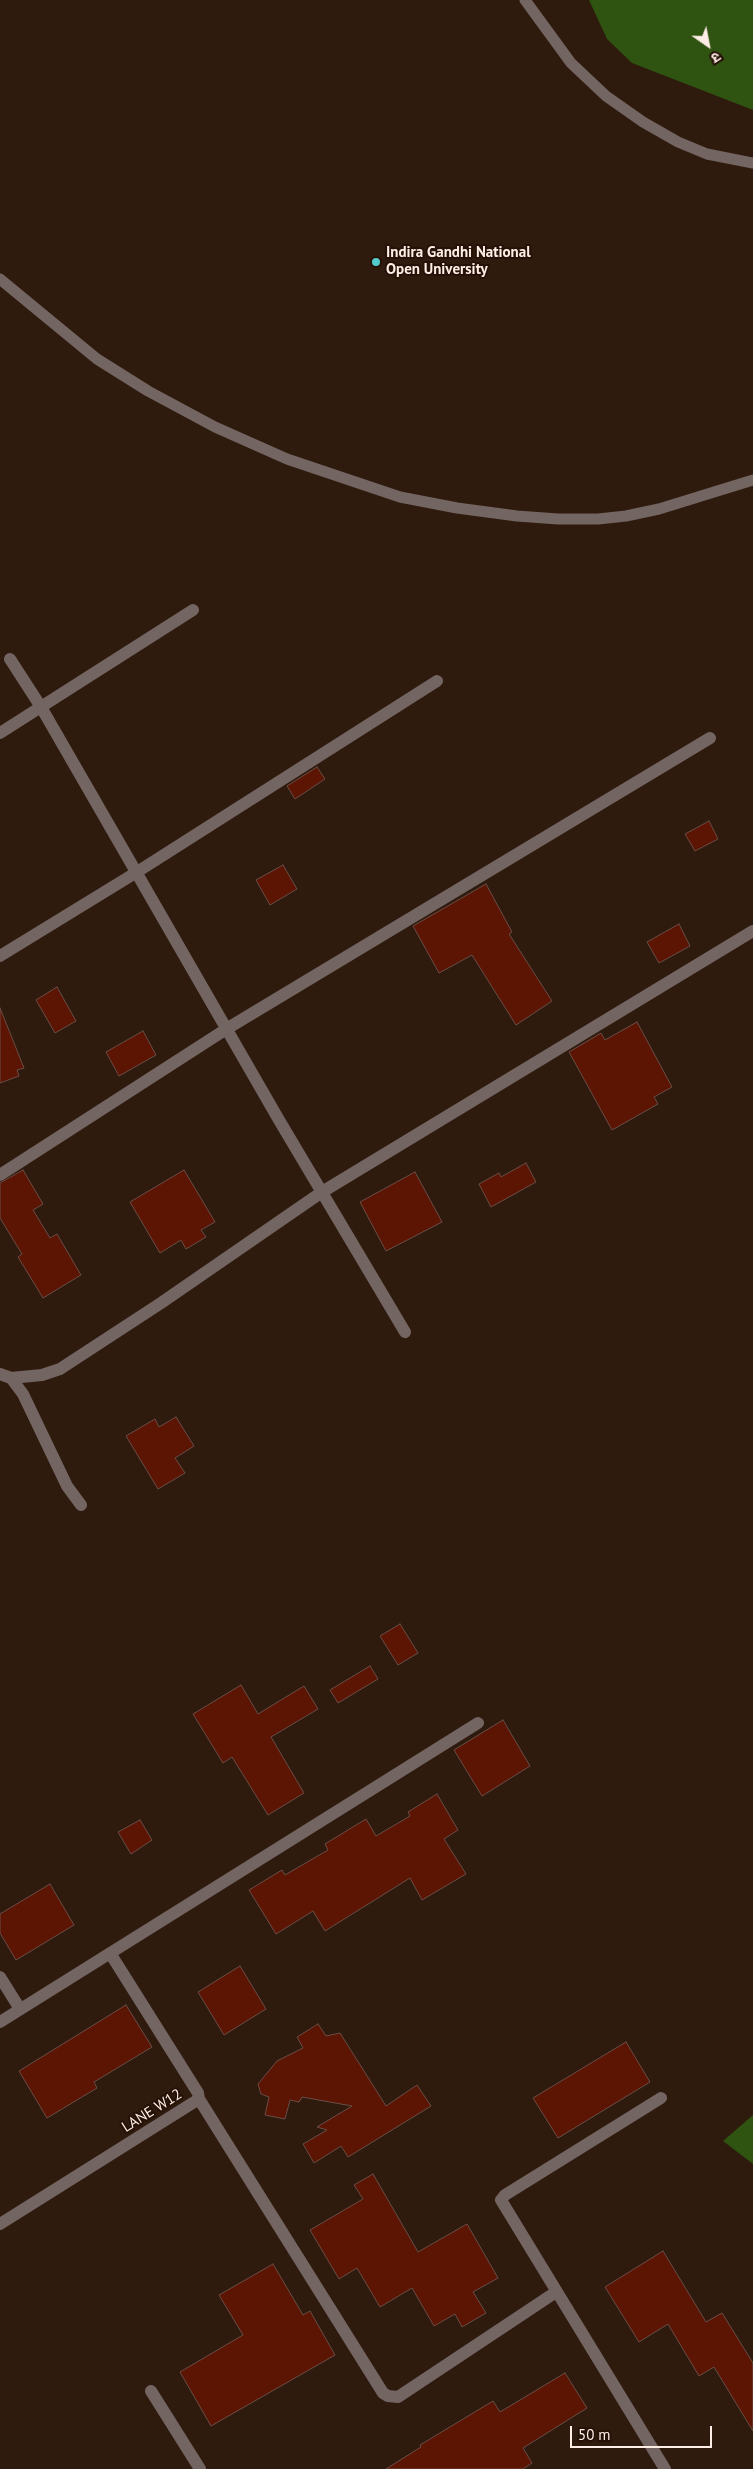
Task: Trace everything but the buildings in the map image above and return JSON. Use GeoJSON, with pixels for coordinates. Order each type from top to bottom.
{"type":"FeatureCollection","features":[{"type":"Feature","properties":{"kind":"street"},"geometry":{"type":"LineString","coordinates":[[0,733],[193,610]]}},
{"type":"Feature","properties":{"kind":"street"},"geometry":{"type":"LineString","coordinates":[[10,659],[41,706],[405,1332]]}},
{"type":"Feature","properties":{"kind":"street"},"geometry":{"type":"LineString","coordinates":[[0,956],[137,872],[437,681]]}},
{"type":"Feature","properties":{"kind":"street"},"geometry":{"type":"LineString","coordinates":[[0,1175],[228,1028],[710,738]]}},
{"type":"Feature","properties":{"kind":"street"},"geometry":{"type":"LineString","coordinates":[[6,1376],[42,1375],[60,1368],[161,1303],[322,1192],[753,930]]}},
{"type":"Feature","properties":{"kind":"street"},"geometry":{"type":"LineString","coordinates":[[6,1376],[34,1414],[67,1486],[81,1505]]}},
{"type":"Feature","properties":{"kind":"street"},"geometry":{"type":"LineString","coordinates":[[0,2022],[478,1723]]}},
{"type":"Feature","properties":{"kind":"street","name":"LANE W12"},"geometry":{"type":"LineString","coordinates":[[0,2224],[199,2099],[198,2093],[110,1953]]}},
{"type":"Feature","properties":{"kind":"street"},"geometry":{"type":"LineString","coordinates":[[0,1977],[20,2009]]}},
{"type":"Feature","properties":{"kind":"street"},"geometry":{"type":"LineString","coordinates":[[661,2098],[503,2197],[502,2204],[665,2469]]}},
{"type":"Feature","properties":{"kind":"street"},"geometry":{"type":"LineString","coordinates":[[199,2099],[383,2393],[388,2396],[398,2397],[556,2292]]}},
{"type":"Feature","properties":{"kind":"street"},"geometry":{"type":"LineString","coordinates":[[151,2391],[200,2469]]}},
{"type":"Feature","properties":{"kind":"lane"},"geometry":{"type":"LineString","coordinates":[[525,0],[571,63],[606,96],[678,142],[707,154],[753,163]]}},
{"type":"Feature","properties":{"kind":"lane"},"geometry":{"type":"LineString","coordinates":[[0,279],[98,359],[148,391],[215,426],[287,459],[400,498],[517,516],[598,519],[660,509],[753,480]]}},
{"type":"Feature","properties":{"kind":"green space"},"geometry":{"type":"Polygon","coordinates":[[[589,0],[753,0],[753,110],[632,63],[607,39],[589,0]]]}},
{"type":"Feature","properties":{"kind":"green space"},"geometry":{"type":"Polygon","coordinates":[[[753,2115],[753,2164],[723,2141],[753,2115]]]}},
{"type":"Feature","properties":{"kind":"place","name":"Indira Gandhi National Open University"},"geometry":{"type":"Point","coordinates":[376,262]}}]}
